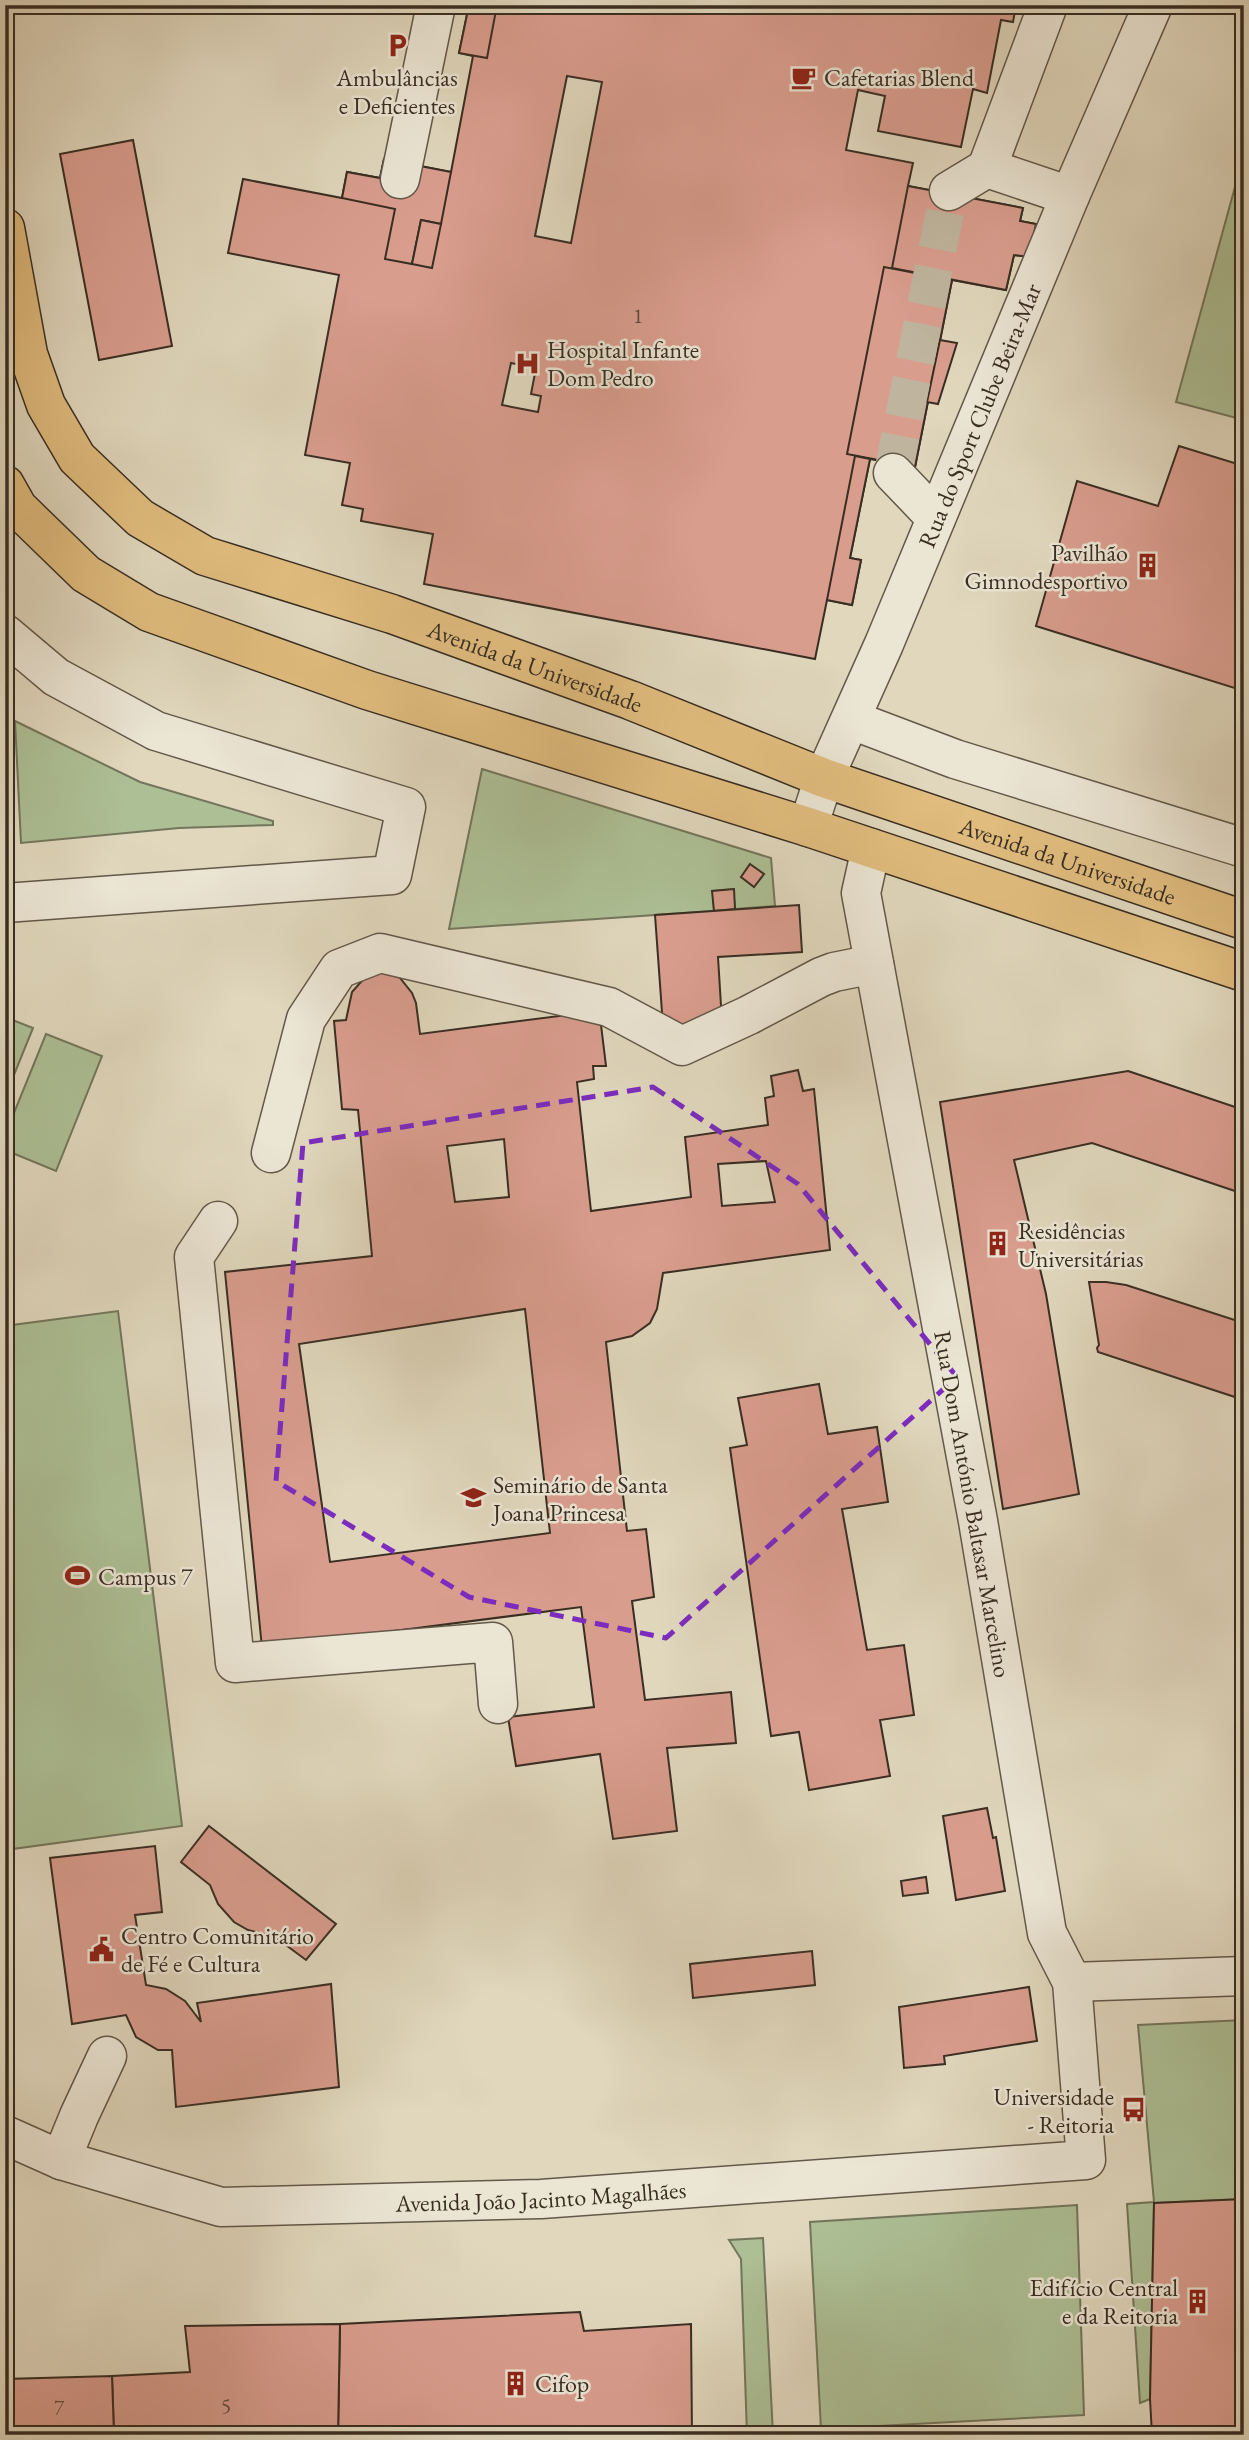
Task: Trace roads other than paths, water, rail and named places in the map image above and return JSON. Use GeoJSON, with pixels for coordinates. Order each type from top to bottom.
{"type":"FeatureCollection","features":[{"type":"Feature","properties":{"kind":"main road","name":"Avenida da Universidade"},"geometry":{"type":"LineString","coordinates":[[5,228],[29,354],[46,405],[77,458],[140,518],[205,556],[405,619],[630,700],[824,778],[1244,919]]}},
{"type":"Feature","properties":{"kind":"main road","name":"Avenida da Universidade"},"geometry":{"type":"LineString","coordinates":[[5,485],[18,508],[86,573],[149,612],[367,690],[808,827],[1244,972]]}},
{"type":"Feature","properties":{"kind":"street"},"geometry":{"type":"LineString","coordinates":[[400,179],[436,5]]}},
{"type":"Feature","properties":{"kind":"street"},"geometry":{"type":"LineString","coordinates":[[949,191],[987,168],[1048,5]]}},
{"type":"Feature","properties":{"kind":"street","name":"Rua do Sport Clube Beira-Mar"},"geometry":{"type":"LineString","coordinates":[[808,827],[824,778],[852,720],[1070,196],[1153,5]]}},
{"type":"Feature","properties":{"kind":"street"},"geometry":{"type":"LineString","coordinates":[[987,168],[1070,196]]}},
{"type":"Feature","properties":{"kind":"street"},"geometry":{"type":"LineString","coordinates":[[893,473],[936,518]]}},
{"type":"Feature","properties":{"kind":"street"},"geometry":{"type":"LineString","coordinates":[[5,634],[56,677],[156,732],[406,807],[392,875],[5,903]]}},
{"type":"Feature","properties":{"kind":"street"},"geometry":{"type":"LineString","coordinates":[[852,720],[955,759],[1244,848]]}},
{"type":"Feature","properties":{"kind":"street","name":"Rua Dom António Baltasar Marcelino"},"geometry":{"type":"LineString","coordinates":[[870,848],[860,893],[978,1521],[1047,1933],[1072,1982],[1086,2160]]}},
{"type":"Feature","properties":{"kind":"street"},"geometry":{"type":"LineString","coordinates":[[271,1153],[306,1019],[339,970],[380,953],[609,1007],[682,1046],[821,977],[874,964]]}},
{"type":"Feature","properties":{"kind":"street"},"geometry":{"type":"LineString","coordinates":[[218,1221],[194,1256],[235,1663],[493,1642],[498,1704]]}},
{"type":"Feature","properties":{"kind":"street"},"geometry":{"type":"LineString","coordinates":[[1072,1982],[1244,1976]]}},
{"type":"Feature","properties":{"kind":"street"},"geometry":{"type":"LineString","coordinates":[[61,2160],[107,2056]]}},
{"type":"Feature","properties":{"kind":"street","name":"Avenida João Jacinto Magalhães"},"geometry":{"type":"LineString","coordinates":[[5,2135],[61,2160],[221,2207],[541,2199],[1086,2160]]}},
{"type":"Feature","properties":{"kind":"tunnel"},"geometry":{"type":"LineString","coordinates":[[893,473],[949,191]]}},
{"type":"Feature","properties":{"kind":"place","name":"Ambulâncias e Deficientes"},"geometry":{"type":"Point","coordinates":[397,46]}},
{"type":"Feature","properties":{"kind":"place","name":"Cafetarias Blend"},"geometry":{"type":"Point","coordinates":[804,77]}},
{"type":"Feature","properties":{"kind":"place","name":"Hospital Infante Dom Pedro"},"geometry":{"type":"Point","coordinates":[527,363]}},
{"type":"Feature","properties":{"kind":"place","name":"Pavilhão Gimnodesportivo"},"geometry":{"type":"Point","coordinates":[1148,566]}},
{"type":"Feature","properties":{"kind":"place","name":"Residências Universitárias"},"geometry":{"type":"Point","coordinates":[998,1244]}},
{"type":"Feature","properties":{"kind":"place","name":"Seminário de Santa Joana Princesa"},"geometry":{"type":"Point","coordinates":[473,1498]}},
{"type":"Feature","properties":{"kind":"place","name":"Campus 7"},"geometry":{"type":"Point","coordinates":[78,1576]}},
{"type":"Feature","properties":{"kind":"place","name":"Centro Comunitário de Fé e Cultura"},"geometry":{"type":"Point","coordinates":[101,1949]}},
{"type":"Feature","properties":{"kind":"place","name":"Universidade - Reitoria"},"geometry":{"type":"Point","coordinates":[1134,2110]}},
{"type":"Feature","properties":{"kind":"place","name":"Edifício Central e da Reitoria"},"geometry":{"type":"Point","coordinates":[1198,2301]}},
{"type":"Feature","properties":{"kind":"place","name":"Cifop"},"geometry":{"type":"Point","coordinates":[515,2383]}}]}
